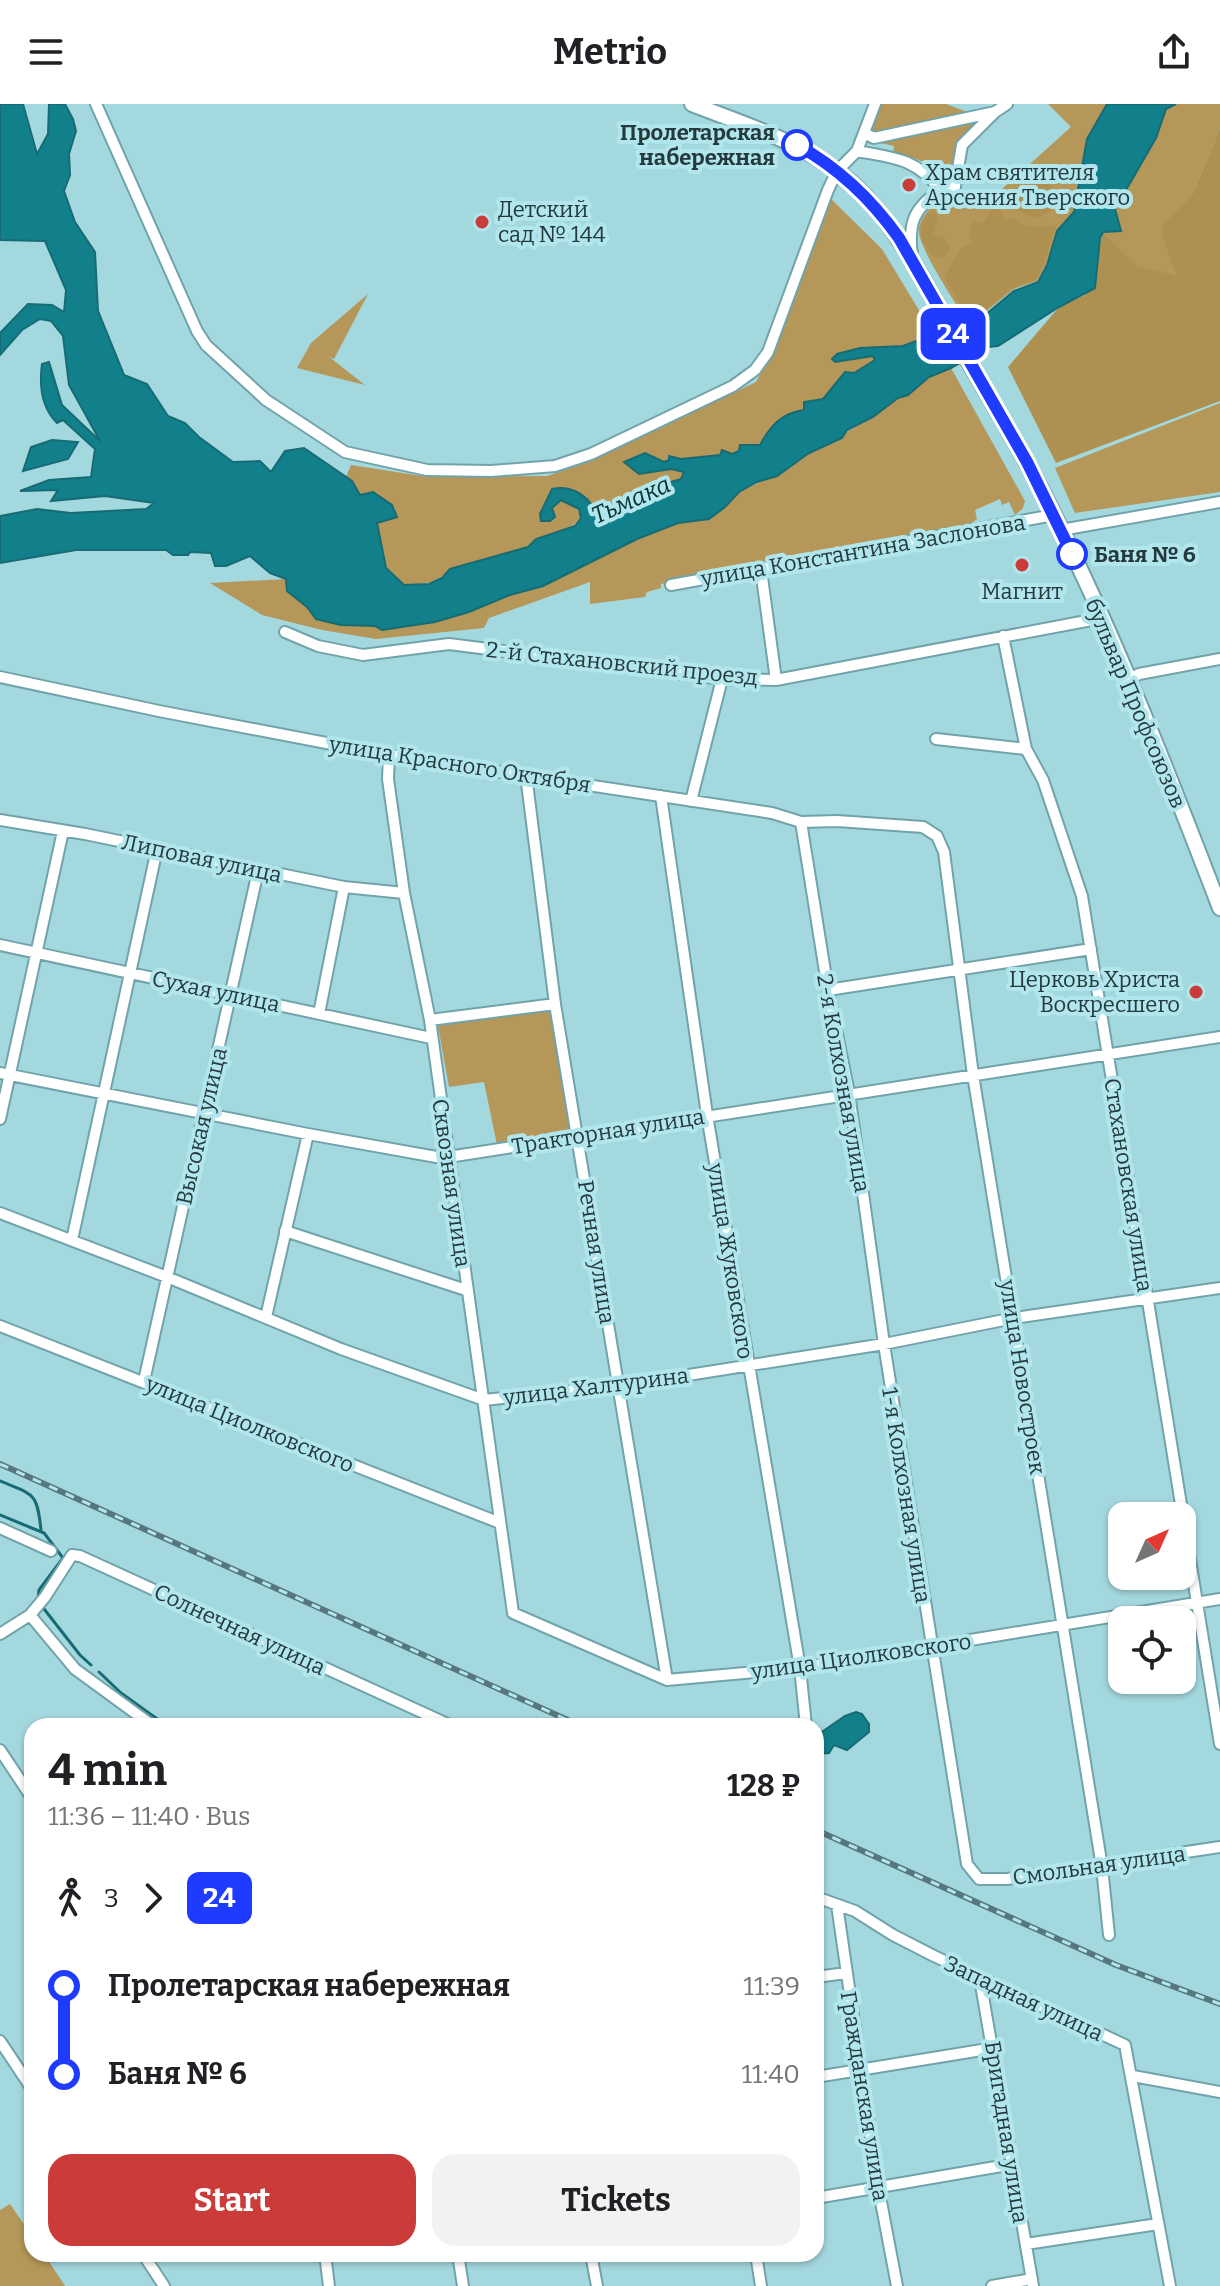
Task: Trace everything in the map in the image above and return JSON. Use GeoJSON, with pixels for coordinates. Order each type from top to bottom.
{"type":"FeatureCollection","features":[{"type":"Feature","properties":{"kind":"main road","name":"бульвар Профсоюзов"},"geometry":{"type":"LineString","coordinates":[[692,104],[723,110],[793,143],[837,171],[877,210],[913,260],[1054,515],[1102,618],[1220,908]]}},
{"type":"Feature","properties":{"kind":"street"},"geometry":{"type":"LineString","coordinates":[[96,104],[206,345],[266,400],[345,452],[427,470],[491,471],[555,466],[591,454],[748,376],[768,352],[837,171],[857,151],[875,104]]}},
{"type":"Feature","properties":{"kind":"street"},"geometry":{"type":"LineString","coordinates":[[857,151],[908,161],[925,172],[941,190],[954,192],[962,145],[1007,104]]}},
{"type":"Feature","properties":{"kind":"street"},"geometry":{"type":"LineString","coordinates":[[864,133],[874,138],[995,112]]}},
{"type":"Feature","properties":{"kind":"street"},"geometry":{"type":"LineString","coordinates":[[913,260],[912,220],[941,190]]}},
{"type":"Feature","properties":{"kind":"street"},"geometry":{"type":"LineString","coordinates":[[1061,530],[1220,502]]}},
{"type":"Feature","properties":{"kind":"street","name":"улица Константина Заслонова"},"geometry":{"type":"LineString","coordinates":[[671,585],[1054,515]]}},
{"type":"Feature","properties":{"kind":"street"},"geometry":{"type":"LineString","coordinates":[[761,570],[776,680]]}},
{"type":"Feature","properties":{"kind":"street","name":"2-й Стахановский проезд"},"geometry":{"type":"LineString","coordinates":[[285,632],[318,646],[363,655],[449,644],[722,679],[776,680],[1102,618]]}},
{"type":"Feature","properties":{"kind":"street","name":"Стахановская улица"},"geometry":{"type":"LineString","coordinates":[[1003,636],[1026,749],[1043,780],[1078,876],[1220,1744]]}},
{"type":"Feature","properties":{"kind":"street"},"geometry":{"type":"LineString","coordinates":[[1128,680],[1139,674],[1220,659]]}},
{"type":"Feature","properties":{"kind":"street","name":"улица Красного Октября"},"geometry":{"type":"LineString","coordinates":[[0,677],[389,755],[772,813],[801,822],[837,821],[923,827]]}},
{"type":"Feature","properties":{"kind":"street"},"geometry":{"type":"LineString","coordinates":[[691,801],[722,679]]}},
{"type":"Feature","properties":{"kind":"street"},"geometry":{"type":"LineString","coordinates":[[936,739],[1026,749]]}},
{"type":"Feature","properties":{"kind":"street","name":"Сквозная улица"},"geometry":{"type":"LineString","coordinates":[[389,755],[388,779],[404,893],[430,1020],[451,1156],[466,1290],[513,1613]]}},
{"type":"Feature","properties":{"kind":"street","name":"Речная улица"},"geometry":{"type":"LineString","coordinates":[[526,775],[555,1004],[667,1680]]}},
{"type":"Feature","properties":{"kind":"street","name":"улица Жуковского"},"geometry":{"type":"LineString","coordinates":[[661,796],[707,1115],[800,1668],[805,1718]]}},
{"type":"Feature","properties":{"kind":"street","name":"Липовая улица"},"geometry":{"type":"LineString","coordinates":[[0,820],[344,887],[404,893]]}},
{"type":"Feature","properties":{"kind":"street","name":"2-я Колхозная улица"},"geometry":{"type":"LineString","coordinates":[[801,822],[828,990],[849,1093],[884,1344]]}},
{"type":"Feature","properties":{"kind":"street","name":"улица Новостроек"},"geometry":{"type":"LineString","coordinates":[[923,827],[937,836],[944,852],[973,1075],[1102,1867],[1109,1935]]}},
{"type":"Feature","properties":{"kind":"street"},"geometry":{"type":"LineString","coordinates":[[0,1119],[5,1074],[63,831]]}},
{"type":"Feature","properties":{"kind":"street"},"geometry":{"type":"LineString","coordinates":[[72,1240],[157,849]]}},
{"type":"Feature","properties":{"kind":"street","name":"Высокая улица"},"geometry":{"type":"LineString","coordinates":[[144,1381],[258,871]]}},
{"type":"Feature","properties":{"kind":"street"},"geometry":{"type":"LineString","coordinates":[[319,1014],[344,887]]}},
{"type":"Feature","properties":{"kind":"street","name":"Сухая улица"},"geometry":{"type":"LineString","coordinates":[[0,945],[431,1038]]}},
{"type":"Feature","properties":{"kind":"street"},"geometry":{"type":"LineString","coordinates":[[828,990],[1091,949]]}},
{"type":"Feature","properties":{"kind":"street"},"geometry":{"type":"LineString","coordinates":[[430,1020],[555,1004]]}},
{"type":"Feature","properties":{"kind":"street","name":"Тракторная улица"},"geometry":{"type":"LineString","coordinates":[[5,1074],[442,1158],[1220,1037]]}},
{"type":"Feature","properties":{"kind":"street"},"geometry":{"type":"LineString","coordinates":[[266,1317],[308,1134]]}},
{"type":"Feature","properties":{"kind":"street","name":"улица Халтурина"},"geometry":{"type":"LineString","coordinates":[[0,1213],[167,1277],[341,1349],[484,1400],[619,1386],[884,1344],[1014,1318],[1220,1288]]}},
{"type":"Feature","properties":{"kind":"street"},"geometry":{"type":"LineString","coordinates":[[285,1231],[466,1290]]}},
{"type":"Feature","properties":{"kind":"street","name":"улица Циолковского"},"geometry":{"type":"LineString","coordinates":[[0,1326],[500,1523]]}},
{"type":"Feature","properties":{"kind":"street","name":"1-я Колхозная улица"},"geometry":{"type":"LineString","coordinates":[[884,1344],[967,1864],[979,1879]]}},
{"type":"Feature","properties":{"kind":"street"},"geometry":{"type":"LineString","coordinates":[[0,1528],[51,1551]]}},
{"type":"Feature","properties":{"kind":"street","name":"Солнечная улица"},"geometry":{"type":"LineString","coordinates":[[34,1611],[72,1555],[80,1556],[432,1718]]}},
{"type":"Feature","properties":{"kind":"street","name":"улица Циолковского"},"geometry":{"type":"LineString","coordinates":[[513,1613],[667,1680],[800,1668],[1220,1599]]}},
{"type":"Feature","properties":{"kind":"street"},"geometry":{"type":"LineString","coordinates":[[0,1634],[34,1611],[75,1669],[142,1718]]}},
{"type":"Feature","properties":{"kind":"street"},"geometry":{"type":"LineString","coordinates":[[0,1750],[24,1786]]}},
{"type":"Feature","properties":{"kind":"street","name":"Смольная улица"},"geometry":{"type":"LineString","coordinates":[[979,1879],[1007,1879],[1102,1867],[1220,1847]]}},
{"type":"Feature","properties":{"kind":"street","name":"Западная улица"},"geometry":{"type":"LineString","coordinates":[[824,1900],[855,1911],[893,1935],[980,1979],[1125,2045],[1133,2076]]}},
{"type":"Feature","properties":{"kind":"street","name":"Гражданская улица"},"geometry":{"type":"LineString","coordinates":[[837,1905],[878,2186],[897,2286]]}},
{"type":"Feature","properties":{"kind":"street"},"geometry":{"type":"LineString","coordinates":[[824,1976],[846,1973]]}},
{"type":"Feature","properties":{"kind":"street","name":"Бригадная улица"},"geometry":{"type":"LineString","coordinates":[[980,1979],[1033,2283]]}},
{"type":"Feature","properties":{"kind":"street"},"geometry":{"type":"LineString","coordinates":[[0,2041],[24,2077]]}},
{"type":"Feature","properties":{"kind":"street"},"geometry":{"type":"LineString","coordinates":[[824,2075],[994,2048]]}},
{"type":"Feature","properties":{"kind":"street"},"geometry":{"type":"LineString","coordinates":[[1170,2286],[1133,2076],[1220,2092]]}},
{"type":"Feature","properties":{"kind":"street"},"geometry":{"type":"LineString","coordinates":[[824,2196],[1013,2164]]}},
{"type":"Feature","properties":{"kind":"street"},"geometry":{"type":"LineString","coordinates":[[1026,2244],[1158,2224]]}},
{"type":"Feature","properties":{"kind":"street"},"geometry":{"type":"LineString","coordinates":[[148,2262],[164,2286]]}},
{"type":"Feature","properties":{"kind":"street"},"geometry":{"type":"LineString","coordinates":[[326,2262],[329,2286]]}},
{"type":"Feature","properties":{"kind":"street"},"geometry":{"type":"LineString","coordinates":[[459,2262],[463,2286]]}},
{"type":"Feature","properties":{"kind":"street"},"geometry":{"type":"LineString","coordinates":[[592,2262],[597,2286]]}},
{"type":"Feature","properties":{"kind":"street"},"geometry":{"type":"LineString","coordinates":[[757,2262],[761,2286]]}},
{"type":"Feature","properties":{"kind":"street"},"geometry":{"type":"LineString","coordinates":[[992,2286],[1033,2283]]}},
{"type":"Feature","properties":{"kind":"shaded area"},"geometry":{"type":"Polygon","coordinates":[[[882,104],[946,104],[967,112],[875,134],[869,131],[882,104]]]}},
{"type":"Feature","properties":{"kind":"shaded area"},"geometry":{"type":"Polygon","coordinates":[[[1048,104],[1107,104],[1087,139],[1074,212],[1057,231],[1046,265],[1037,281],[1014,289],[969,325],[924,248],[920,224],[945,194],[1014,206],[1016,201],[1002,189],[1071,127],[1048,104]]]}},
{"type":"Feature","properties":{"kind":"shaded area"},"geometry":{"type":"Polygon","coordinates":[[[1176,104],[1220,104],[1220,128],[1193,193],[1161,225],[1176,275],[1138,268],[1103,232],[1121,231],[1115,209],[1156,138],[1166,109],[1176,104]]]}},
{"type":"Feature","properties":{"kind":"shaded area"},"geometry":{"type":"Polygon","coordinates":[[[983,117],[960,145],[949,186],[943,186],[934,171],[923,162],[893,154],[894,146],[876,142],[983,117]]]}},
{"type":"Feature","properties":{"kind":"shaded area"},"geometry":{"type":"Polygon","coordinates":[[[1220,128],[1220,401],[1056,463],[1008,367],[1059,307],[1085,295],[1103,232],[1138,267],[1176,275],[1161,225],[1193,193],[1220,128]]]}},
{"type":"Feature","properties":{"kind":"shaded area"},"geometry":{"type":"Polygon","coordinates":[[[1035,178],[1045,178],[1057,199],[1051,210],[1035,217],[1016,209],[1018,200],[1007,191],[1035,178]]]}},
{"type":"Feature","properties":{"kind":"shaded area"},"geometry":{"type":"Polygon","coordinates":[[[830,198],[882,249],[937,340],[931,343],[916,341],[904,346],[880,346],[835,361],[873,356],[875,360],[854,373],[845,372],[823,399],[804,402],[804,410],[768,431],[760,445],[740,445],[739,451],[732,454],[681,459],[670,456],[669,460],[639,474],[671,469],[685,472],[681,479],[637,493],[619,504],[595,510],[571,490],[552,489],[549,496],[552,508],[560,500],[564,501],[576,508],[581,518],[528,547],[450,569],[440,578],[424,583],[404,585],[386,568],[377,523],[396,517],[392,505],[373,492],[360,495],[346,477],[351,465],[428,477],[547,476],[591,461],[756,382],[771,354],[830,198]]]}},
{"type":"Feature","properties":{"kind":"shaded area"},"geometry":{"type":"Polygon","coordinates":[[[991,210],[1002,212],[1005,219],[1014,218],[1026,226],[1056,226],[1036,280],[1013,287],[971,322],[944,277],[962,247],[972,244],[969,232],[974,222],[983,223],[991,210]]]}},
{"type":"Feature","properties":{"kind":"shaded area"},"geometry":{"type":"Polygon","coordinates":[[[927,214],[937,215],[938,220],[933,235],[942,236],[950,247],[945,256],[939,258],[931,255],[923,244],[921,229],[927,214]]]}},
{"type":"Feature","properties":{"kind":"shaded area"},"geometry":{"type":"Polygon","coordinates":[[[368,294],[334,359],[328,356],[365,385],[297,368],[311,343],[368,294]]]}},
{"type":"Feature","properties":{"kind":"shaded area"},"geometry":{"type":"Polygon","coordinates":[[[951,368],[1025,501],[1023,508],[1015,515],[1009,502],[1002,505],[1000,499],[975,510],[977,519],[964,529],[661,584],[661,588],[647,592],[645,597],[590,604],[590,582],[489,618],[484,628],[376,639],[262,615],[210,583],[286,579],[287,590],[316,619],[341,625],[375,626],[469,612],[678,523],[709,519],[739,492],[790,468],[809,453],[873,417],[898,398],[908,395],[929,377],[951,368]]]}},
{"type":"Feature","properties":{"kind":"shaded area"},"geometry":{"type":"Polygon","coordinates":[[[1220,403],[1220,492],[1075,513],[1055,468],[1220,403]]]}},
{"type":"Feature","properties":{"kind":"shaded area"},"geometry":{"type":"Polygon","coordinates":[[[553,1008],[574,1132],[497,1145],[484,1082],[449,1087],[438,1026],[553,1008]]]}},
{"type":"Feature","properties":{"kind":"shaded area"},"geometry":{"type":"Polygon","coordinates":[[[10,2204],[24,2224],[24,2262],[49,2262],[65,2286],[0,2286],[0,2210],[10,2204]]]}},
{"type":"Feature","properties":{"kind":"water","name":"Тьмака"},"geometry":{"type":"Polygon","coordinates":[[[0,104],[23,104],[37,154],[48,134],[49,104],[65,104],[73,119],[76,131],[69,154],[70,175],[64,191],[75,222],[95,252],[98,311],[124,375],[147,384],[168,416],[185,423],[233,462],[260,461],[271,472],[285,451],[304,448],[352,481],[360,495],[373,492],[392,505],[397,517],[377,523],[386,568],[404,585],[429,584],[442,578],[450,569],[528,547],[536,539],[575,526],[581,518],[579,509],[561,500],[552,508],[555,517],[550,521],[541,521],[540,514],[552,489],[565,488],[577,492],[595,510],[681,479],[684,472],[671,469],[639,474],[624,462],[645,453],[664,462],[669,460],[669,456],[681,459],[720,455],[722,450],[732,454],[739,451],[740,445],[760,445],[778,421],[804,410],[804,402],[823,399],[845,372],[854,373],[875,360],[873,356],[835,362],[832,359],[837,354],[860,348],[903,346],[916,341],[931,343],[973,325],[1014,291],[1038,282],[1047,265],[1057,231],[1074,212],[1087,139],[1107,104],[1176,104],[1166,109],[1156,138],[1115,209],[1121,231],[1103,232],[1100,238],[1095,288],[998,346],[988,347],[929,377],[908,395],[847,430],[842,438],[809,453],[777,476],[739,492],[709,519],[678,523],[637,539],[543,586],[510,595],[469,612],[435,622],[382,630],[375,626],[341,625],[316,619],[287,591],[286,579],[270,573],[250,556],[226,566],[215,566],[211,553],[173,555],[166,550],[76,550],[0,563],[0,516],[37,509],[71,513],[146,509],[154,503],[105,496],[51,501],[58,490],[20,491],[49,480],[91,477],[95,449],[63,420],[57,423],[47,410],[41,388],[42,364],[49,362],[62,405],[100,441],[69,385],[63,336],[51,321],[40,319],[22,330],[0,355],[0,333],[28,304],[52,305],[64,312],[66,290],[45,241],[0,240],[0,104]]]}},
{"type":"Feature","properties":{"kind":"water"},"geometry":{"type":"Polygon","coordinates":[[[52,440],[78,442],[68,459],[23,471],[31,447],[52,440]]]}},
{"type":"Feature","properties":{"kind":"water"},"geometry":{"type":"Polygon","coordinates":[[[856,1712],[862,1714],[869,1724],[869,1732],[847,1750],[834,1745],[829,1753],[824,1754],[824,1730],[856,1712]]]}},
{"type":"Feature","properties":{"kind":"waterway"},"geometry":{"type":"LineString","coordinates":[[0,1481],[32,1496],[38,1508],[41,1530]]}},
{"type":"Feature","properties":{"kind":"waterway"},"geometry":{"type":"LineString","coordinates":[[0,1515],[44,1533],[63,1558],[39,1590],[38,1599]]}},
{"type":"Feature","properties":{"kind":"waterway"},"geometry":{"type":"LineString","coordinates":[[41,1605],[91,1665]]}},
{"type":"Feature","properties":{"kind":"waterway"},"geometry":{"type":"LineString","coordinates":[[99,1672],[121,1693],[156,1718]]}},
{"type":"Feature","properties":{"kind":"railway"},"geometry":{"type":"LineString","coordinates":[[0,1464],[563,1718]]}},
{"type":"Feature","properties":{"kind":"railway"},"geometry":{"type":"LineString","coordinates":[[824,1834],[1116,1965],[1220,2004]]}},
{"type":"Feature","properties":{"kind":"bus line","name":"24"},"geometry":{"type":"LineString","coordinates":[[797,145],[852,184],[899,238],[1027,462],[1072,554]]}},
{"type":"Feature","properties":{"kind":"place","name":"Пролетарская набережная"},"geometry":{"type":"Point","coordinates":[797,145]}},
{"type":"Feature","properties":{"kind":"place","name":"Храм святителя Арсения Тверского"},"geometry":{"type":"Point","coordinates":[909,185]}},
{"type":"Feature","properties":{"kind":"place","name":"Детский сад № 144"},"geometry":{"type":"Point","coordinates":[482,222]}},
{"type":"Feature","properties":{"kind":"place","name":"Баня № 6"},"geometry":{"type":"Point","coordinates":[1072,554]}},
{"type":"Feature","properties":{"kind":"place","name":"Магнит"},"geometry":{"type":"Point","coordinates":[1022,565]}},
{"type":"Feature","properties":{"kind":"place","name":"Церковь Христа Воскресшего"},"geometry":{"type":"Point","coordinates":[1196,992]}}]}
